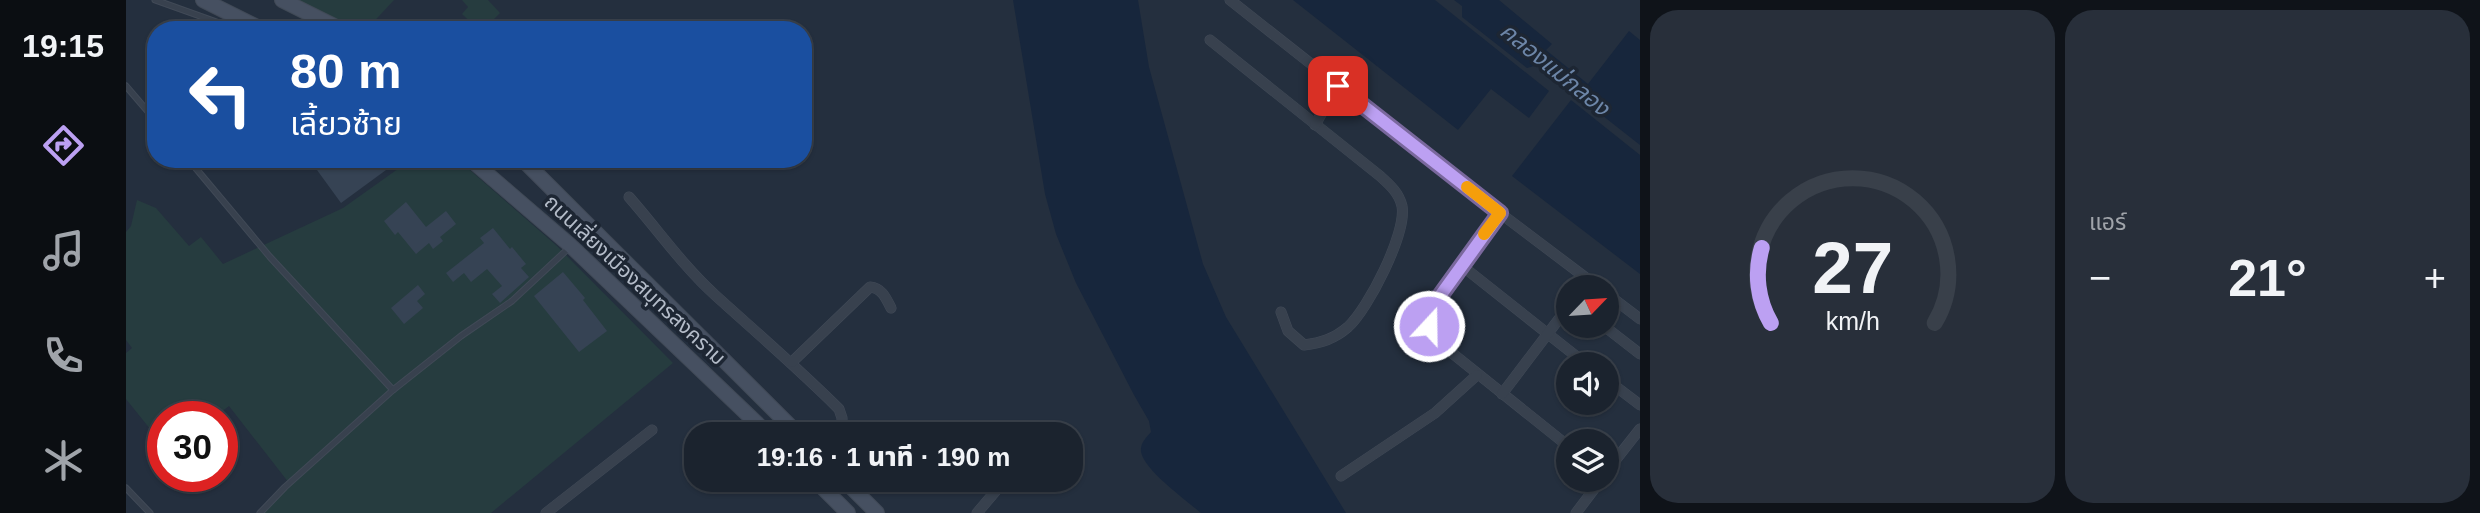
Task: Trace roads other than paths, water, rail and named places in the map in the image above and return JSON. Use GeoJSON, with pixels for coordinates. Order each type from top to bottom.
{"type":"FeatureCollection","features":[{"type":"Feature","properties":{"kind":"main road"},"geometry":{"type":"LineString","coordinates":[[203,0],[245,21]]}},
{"type":"Feature","properties":{"kind":"main road"},"geometry":{"type":"LineString","coordinates":[[282,0],[324,21]]}},
{"type":"Feature","properties":{"kind":"main road","name":"ถนนเลี่ยงเมืองสมุทรสงคราม"},"geometry":{"type":"LineString","coordinates":[[480,168],[571,246],[755,422]]}},
{"type":"Feature","properties":{"kind":"main road","name":"ถนนเลี่ยงเมืองสมุทรสงคราม"},"geometry":{"type":"LineString","coordinates":[[531,168],[786,422]]}},
{"type":"Feature","properties":{"kind":"main road"},"geometry":{"type":"LineString","coordinates":[[826,492],[848,513]]}},
{"type":"Feature","properties":{"kind":"main road"},"geometry":{"type":"LineString","coordinates":[[856,492],[877,513]]}},
{"type":"Feature","properties":{"kind":"street"},"geometry":{"type":"LineString","coordinates":[[1230,0],[1576,275]]}},
{"type":"Feature","properties":{"kind":"street"},"geometry":{"type":"LineString","coordinates":[[1210,40],[1398,193],[1403,219],[1373,294],[1348,327],[1326,342],[1304,345],[1288,331],[1281,312]]}},
{"type":"Feature","properties":{"kind":"street"},"geometry":{"type":"LineString","coordinates":[[1315,125],[1338,86]]}},
{"type":"Feature","properties":{"kind":"street"},"geometry":{"type":"LineString","coordinates":[[629,197],[687,267],[792,362],[839,409],[842,422]]}},
{"type":"Feature","properties":{"kind":"street"},"geometry":{"type":"LineString","coordinates":[[1500,213],[1427,314],[1427,321],[1437,341],[1556,437]]}},
{"type":"Feature","properties":{"kind":"street"},"geometry":{"type":"LineString","coordinates":[[1461,265],[1571,352]]}},
{"type":"Feature","properties":{"kind":"street"},"geometry":{"type":"LineString","coordinates":[[792,362],[870,287],[883,294],[891,308]]}},
{"type":"Feature","properties":{"kind":"street"},"geometry":{"type":"LineString","coordinates":[[1619,303],[1640,319]]}},
{"type":"Feature","properties":{"kind":"street"},"geometry":{"type":"LineString","coordinates":[[1502,394],[1556,322]]}},
{"type":"Feature","properties":{"kind":"street"},"geometry":{"type":"LineString","coordinates":[[1619,338],[1640,354]]}},
{"type":"Feature","properties":{"kind":"street"},"geometry":{"type":"LineString","coordinates":[[1341,476],[1435,413],[1477,375]]}},
{"type":"Feature","properties":{"kind":"street"},"geometry":{"type":"LineString","coordinates":[[1619,389],[1640,405]]}},
{"type":"Feature","properties":{"kind":"street"},"geometry":{"type":"LineString","coordinates":[[1619,456],[1640,429]]}},
{"type":"Feature","properties":{"kind":"street"},"geometry":{"type":"LineString","coordinates":[[546,513],[652,430]]}},
{"type":"Feature","properties":{"kind":"street"},"geometry":{"type":"LineString","coordinates":[[977,513],[995,492]]}},
{"type":"Feature","properties":{"kind":"street"},"geometry":{"type":"LineString","coordinates":[[1576,513],[1592,492]]}},
{"type":"Feature","properties":{"kind":"lane"},"geometry":{"type":"LineString","coordinates":[[155,0],[214,21]]}},
{"type":"Feature","properties":{"kind":"lane"},"geometry":{"type":"LineString","coordinates":[[126,86],[147,110]]}},
{"type":"Feature","properties":{"kind":"lane"},"geometry":{"type":"LineString","coordinates":[[196,168],[270,257],[393,390]]}},
{"type":"Feature","properties":{"kind":"lane"},"geometry":{"type":"LineString","coordinates":[[260,513],[285,487],[393,390],[461,336],[512,301],[571,246]]}},
{"type":"Feature","properties":{"kind":"lane"},"geometry":{"type":"LineString","coordinates":[[126,488],[150,513]]}},
{"type":"Feature","properties":{"kind":"water"},"geometry":{"type":"Polygon","coordinates":[[[1013,0],[1138,0],[1149,67],[1203,264],[1226,317],[1346,513],[1201,513],[1176,493],[1144,460],[1141,449],[1151,432],[1149,421],[1076,283],[1056,234],[1045,194],[1013,0]]]}},
{"type":"Feature","properties":{"kind":"water"},"geometry":{"type":"Polygon","coordinates":[[[1293,0],[1435,0],[1549,91],[1529,118],[1491,89],[1458,130],[1293,0]]]}},
{"type":"Feature","properties":{"kind":"water","name":"คลองแม่กลอง"},"geometry":{"type":"Polygon","coordinates":[[[1454,0],[1499,0],[1552,44],[1546,50],[1588,84],[1629,31],[1640,40],[1640,145],[1538,65],[1527,68],[1462,17],[1462,6],[1454,0]]]}},
{"type":"Feature","properties":{"kind":"water"},"geometry":{"type":"Polygon","coordinates":[[[1571,100],[1640,155],[1640,274],[1512,176],[1571,100]]]}}]}
